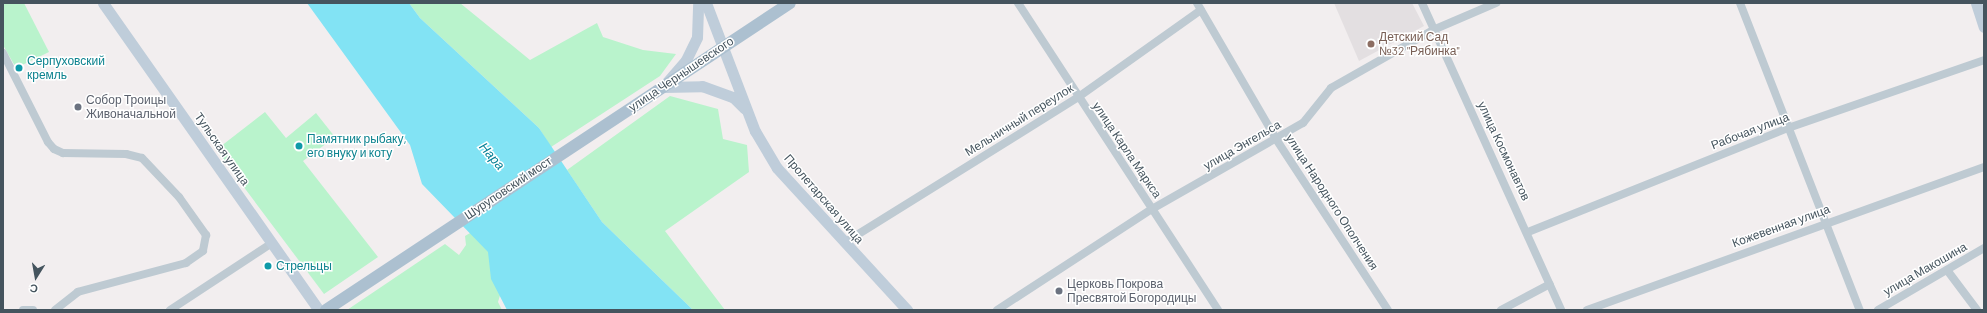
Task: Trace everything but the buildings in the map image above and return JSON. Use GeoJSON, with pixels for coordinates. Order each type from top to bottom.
{"type":"FeatureCollection","features":[{"type":"Feature","properties":{"kind":"main road","name":"улица Чернышевского"},"geometry":{"type":"LineString","coordinates":[[572,146],[790,3]]}},
{"type":"Feature","properties":{"kind":"main road","name":"Шуруповский мост"},"geometry":{"type":"LineString","coordinates":[[326,310],[572,146]]}},
{"type":"Feature","properties":{"kind":"street","name":"Тульская улица"},"geometry":{"type":"LineString","coordinates":[[103,3],[319,310]]}},
{"type":"Feature","properties":{"kind":"street"},"geometry":{"type":"LineString","coordinates":[[663,87],[686,60],[697,36],[698,3]]}},
{"type":"Feature","properties":{"kind":"street","name":"Пролетарская улица"},"geometry":{"type":"LineString","coordinates":[[706,3],[747,111],[777,168],[844,243],[907,310]]}},
{"type":"Feature","properties":{"kind":"street","name":"улица Карла Маркса"},"geometry":{"type":"LineString","coordinates":[[1018,3],[1078,98],[1218,310]]}},
{"type":"Feature","properties":{"kind":"street","name":"улица Космонавтов"},"geometry":{"type":"LineString","coordinates":[[1422,3],[1433,30],[1528,232],[1561,310]]}},
{"type":"Feature","properties":{"kind":"street","name":"улица Энгельса"},"geometry":{"type":"LineString","coordinates":[[997,310],[1152,209],[1303,123],[1331,88],[1433,30],[1496,3]]}},
{"type":"Feature","properties":{"kind":"street"},"geometry":{"type":"LineString","coordinates":[[1740,3],[1791,127],[1860,310]]}},
{"type":"Feature","properties":{"kind":"street"},"geometry":{"type":"LineString","coordinates":[[1976,3],[1984,28]]}},
{"type":"Feature","properties":{"kind":"street","name":"Мельничный переулок"},"geometry":{"type":"LineString","coordinates":[[844,243],[1078,98],[1199,7]]}},
{"type":"Feature","properties":{"kind":"street","name":"улица Народного Ополчения"},"geometry":{"type":"LineString","coordinates":[[1199,7],[1276,139],[1388,310]]}},
{"type":"Feature","properties":{"kind":"street"},"geometry":{"type":"LineString","coordinates":[[3,53],[48,142],[54,149],[63,153],[126,154],[150,163],[202,226],[206,235],[203,251],[186,262],[78,292],[55,310]]}},
{"type":"Feature","properties":{"kind":"street","name":"Рабочая улица"},"geometry":{"type":"LineString","coordinates":[[1528,232],[1791,127],[1984,60]]}},
{"type":"Feature","properties":{"kind":"street"},"geometry":{"type":"LineString","coordinates":[[663,87],[684,84],[719,90],[733,97],[747,111]]}},
{"type":"Feature","properties":{"kind":"street","name":"Кожевенная улица"},"geometry":{"type":"LineString","coordinates":[[1587,310],[1826,221],[1984,167]]}},
{"type":"Feature","properties":{"kind":"street"},"geometry":{"type":"LineString","coordinates":[[170,310],[272,243]]}},
{"type":"Feature","properties":{"kind":"street","name":"улица Макошина"},"geometry":{"type":"LineString","coordinates":[[1878,310],[1984,248]]}},
{"type":"Feature","properties":{"kind":"street"},"geometry":{"type":"LineString","coordinates":[[1947,270],[1977,310]]}},
{"type":"Feature","properties":{"kind":"street"},"geometry":{"type":"LineString","coordinates":[[1501,310],[1550,284]]}},
{"type":"Feature","properties":{"kind":"street"},"geometry":{"type":"LineString","coordinates":[[23,310],[33,310]]}},
{"type":"Feature","properties":{"kind":"shaded area","name":"Детский Сад №32 \"Рябинка\""},"geometry":{"type":"Polygon","coordinates":[[[1334,3],[1412,3],[1424,26],[1359,61],[1334,3]]]}},
{"type":"Feature","properties":{"kind":"green space"},"geometry":{"type":"Polygon","coordinates":[[[3,3],[24,3],[49,52],[16,68],[3,45],[3,3]]]}},
{"type":"Feature","properties":{"kind":"green space"},"geometry":{"type":"Polygon","coordinates":[[[409,3],[460,3],[530,60],[597,23],[603,37],[643,50],[676,54],[660,76],[551,147],[539,128],[420,18],[409,3]]]}},
{"type":"Feature","properties":{"kind":"green space"},"geometry":{"type":"Polygon","coordinates":[[[670,96],[718,109],[723,139],[747,145],[749,172],[665,231],[725,310],[693,310],[602,222],[567,170],[670,96]]]}},
{"type":"Feature","properties":{"kind":"green space"},"geometry":{"type":"Polygon","coordinates":[[[265,112],[286,138],[316,113],[335,137],[303,161],[378,257],[324,294],[216,150],[265,112]]]}},
{"type":"Feature","properties":{"kind":"green space"},"geometry":{"type":"Polygon","coordinates":[[[487,223],[506,276],[498,302],[502,310],[347,310],[445,244],[459,255],[466,245],[465,236],[487,223]]]}},
{"type":"Feature","properties":{"kind":"water","name":"Нара"},"geometry":{"type":"Polygon","coordinates":[[[307,3],[409,3],[420,18],[539,128],[602,222],[693,310],[507,310],[491,279],[488,252],[422,184],[410,145],[307,3]]]}},
{"type":"Feature","properties":{"kind":"place","name":"Детский Сад №32 \"Рябинка\""},"geometry":{"type":"Point","coordinates":[1371,44]}},
{"type":"Feature","properties":{"kind":"place","name":"Серпуховский кремль"},"geometry":{"type":"Point","coordinates":[19,68]}},
{"type":"Feature","properties":{"kind":"place","name":"Собор Троицы Живоначальной"},"geometry":{"type":"Point","coordinates":[78,107]}},
{"type":"Feature","properties":{"kind":"place","name":"Памятник рыбаку, его внуку и коту"},"geometry":{"type":"Point","coordinates":[299,146]}},
{"type":"Feature","properties":{"kind":"place","name":"Стрельцы"},"geometry":{"type":"Point","coordinates":[268,266]}},
{"type":"Feature","properties":{"kind":"place","name":"Церковь Покрова Пресвятой Богородицы"},"geometry":{"type":"Point","coordinates":[1059,291]}}]}
